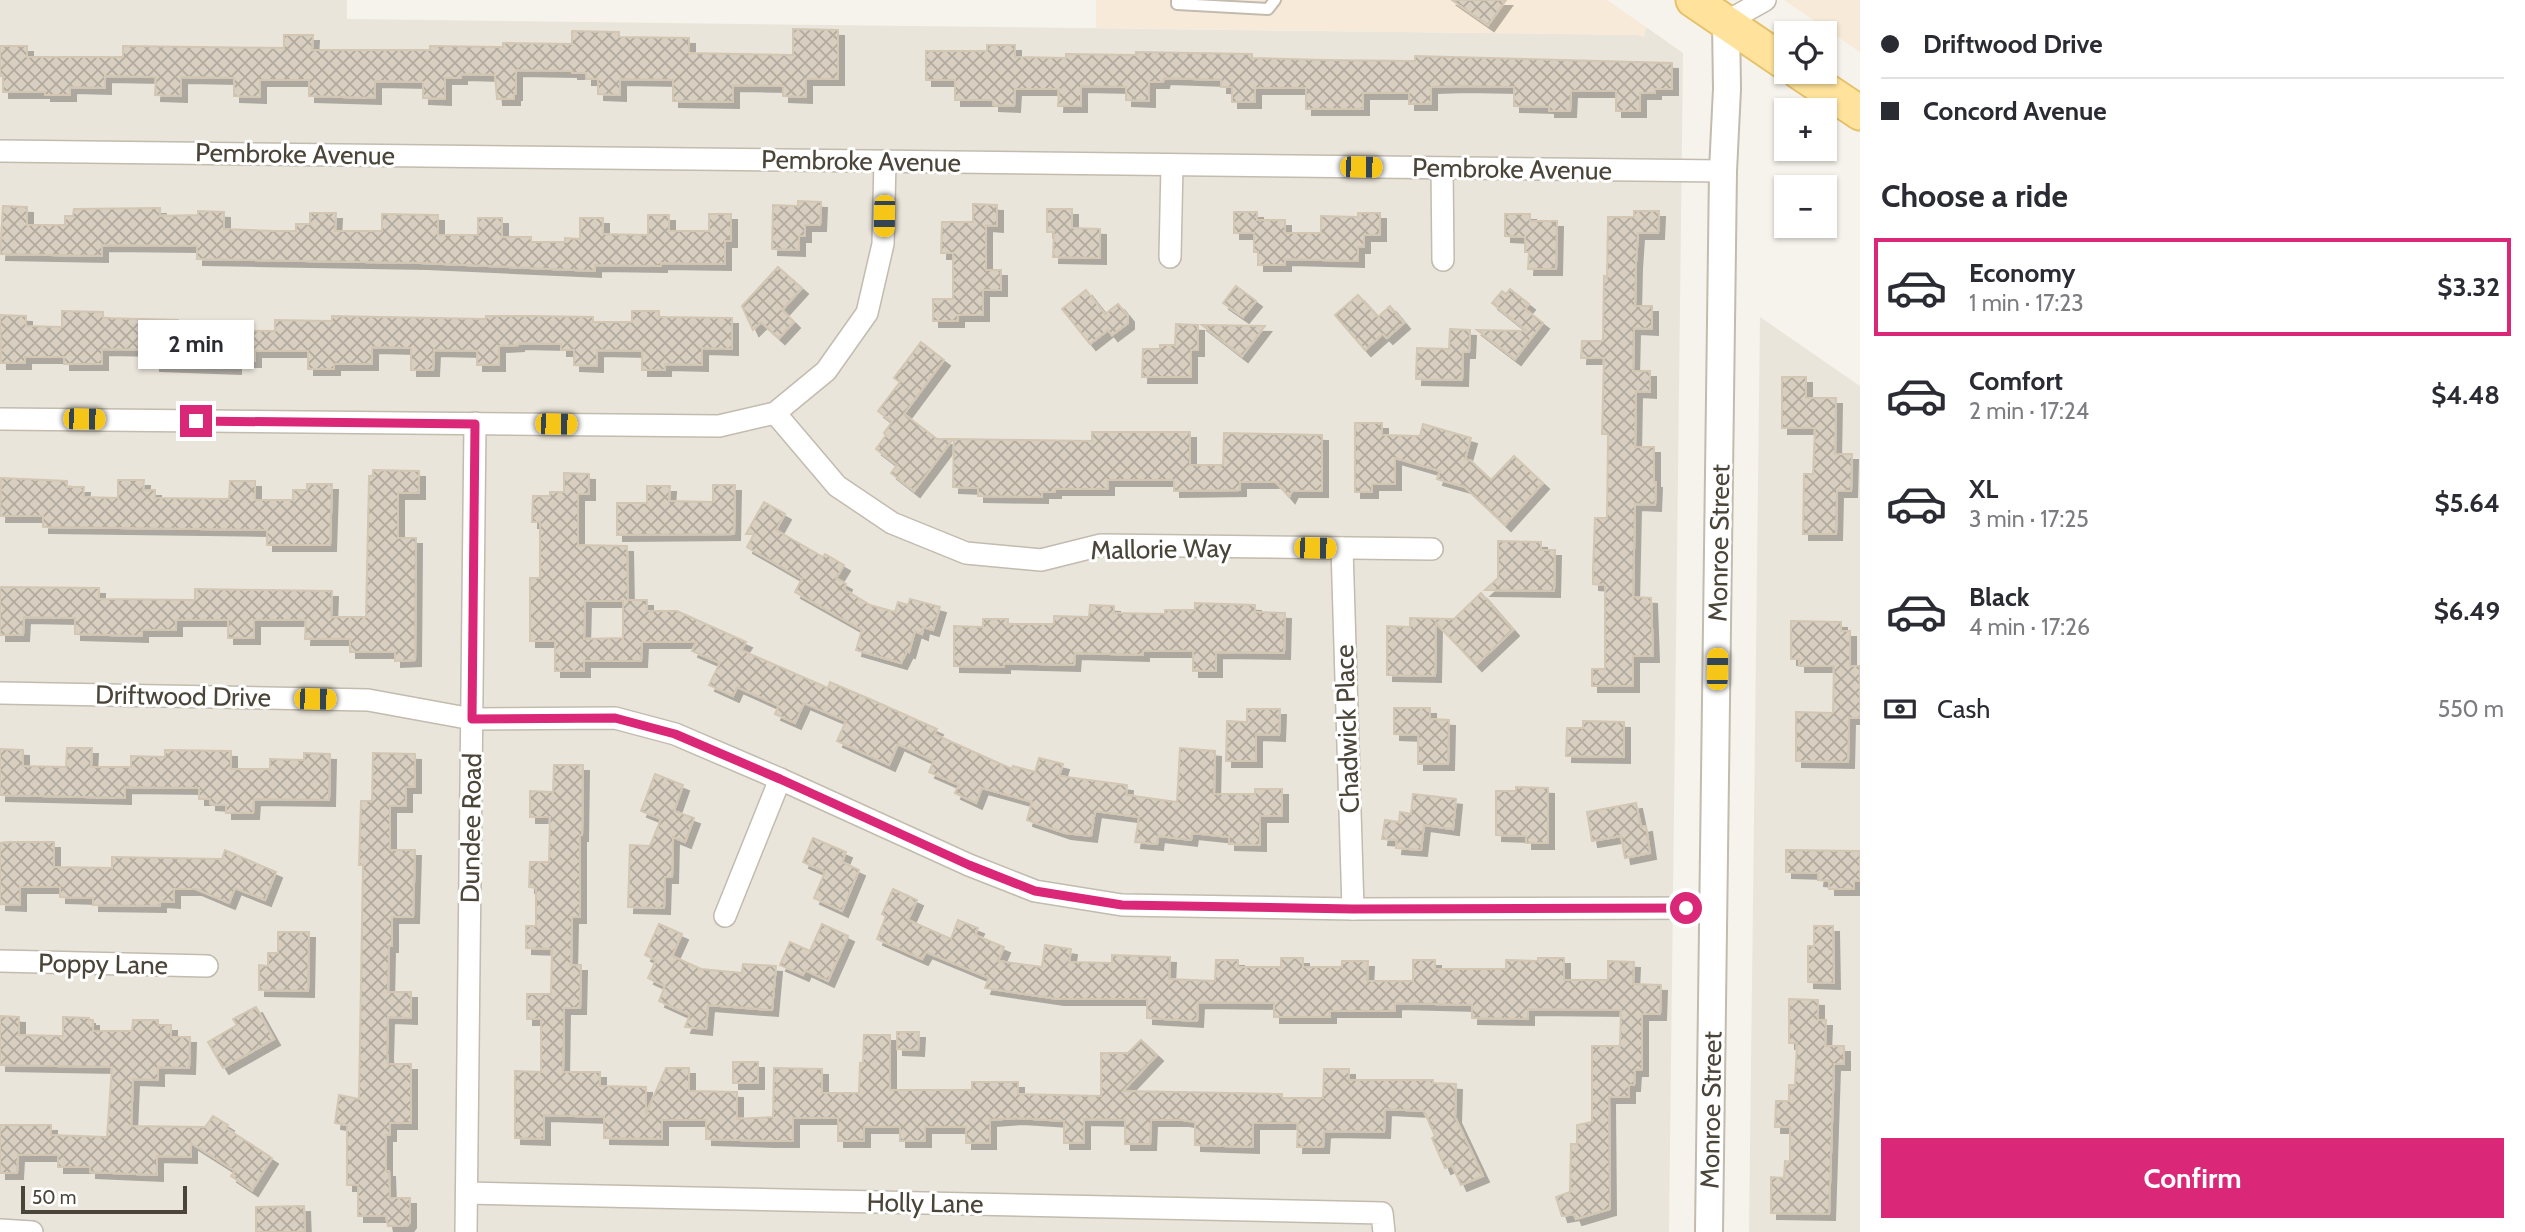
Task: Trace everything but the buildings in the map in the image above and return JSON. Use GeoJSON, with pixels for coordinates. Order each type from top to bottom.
{"type":"FeatureCollection","features":[{"type":"Feature","properties":{"kind":"main road"},"geometry":{"type":"LineString","coordinates":[[1693,0],[1728,11],[1774,52]]}},
{"type":"Feature","properties":{"kind":"main road"},"geometry":{"type":"LineString","coordinates":[[1817,84],[1860,113]]}},
{"type":"Feature","properties":{"kind":"street"},"geometry":{"type":"LineString","coordinates":[[1728,11],[1765,0]]}},
{"type":"Feature","properties":{"kind":"street","name":"Monroe Street"},"geometry":{"type":"LineString","coordinates":[[1709,1232],[1723,171],[1728,11]]}},
{"type":"Feature","properties":{"kind":"street","name":"Pembroke Avenue"},"geometry":{"type":"LineString","coordinates":[[0,151],[1723,171]]}},
{"type":"Feature","properties":{"kind":"street"},"geometry":{"type":"LineString","coordinates":[[0,419],[719,426],[775,413],[826,371],[867,313],[883,244],[885,161]]}},
{"type":"Feature","properties":{"kind":"street"},"geometry":{"type":"LineString","coordinates":[[1170,257],[1172,164]]}},
{"type":"Feature","properties":{"kind":"street"},"geometry":{"type":"LineString","coordinates":[[1442,168],[1443,260]]}},
{"type":"Feature","properties":{"kind":"street","name":"Mallorie Way"},"geometry":{"type":"LineString","coordinates":[[775,413],[836,486],[892,523],[966,553],[1041,560],[1101,545],[1432,549]]}},
{"type":"Feature","properties":{"kind":"street","name":"Dundee Road"},"geometry":{"type":"LineString","coordinates":[[466,1232],[475,424]]}},
{"type":"Feature","properties":{"kind":"street","name":"Chadwick Place"},"geometry":{"type":"LineString","coordinates":[[1342,548],[1353,909]]}},
{"type":"Feature","properties":{"kind":"street","name":"Driftwood Drive"},"geometry":{"type":"LineString","coordinates":[[0,693],[368,700],[472,719],[615,718],[675,734],[969,865],[1035,891],[1122,905],[1353,909],[1714,908]]}},
{"type":"Feature","properties":{"kind":"street"},"geometry":{"type":"LineString","coordinates":[[725,916],[780,779]]}},
{"type":"Feature","properties":{"kind":"street","name":"Poppy Lane"},"geometry":{"type":"LineString","coordinates":[[0,961],[206,966]]}},
{"type":"Feature","properties":{"kind":"street","name":"Holly Lane"},"geometry":{"type":"LineString","coordinates":[[467,1194],[1383,1222]]}},
{"type":"Feature","properties":{"kind":"street"},"geometry":{"type":"LineString","coordinates":[[0,1230],[32,1232]]}},
{"type":"Feature","properties":{"kind":"lane"},"geometry":{"type":"LineString","coordinates":[[1177,0],[1177,4],[1268,9],[1275,0]]}},
{"type":"Feature","properties":{"kind":"shaded area"},"geometry":{"type":"Polygon","coordinates":[[[0,0],[347,0],[347,19],[1644,37],[1646,27],[1683,53],[1669,1232],[0,1232],[0,0]]]}},
{"type":"Feature","properties":{"kind":"shaded area"},"geometry":{"type":"Polygon","coordinates":[[[1096,0],[1607,0],[1646,27],[1644,37],[1096,28],[1096,0]]]}},
{"type":"Feature","properties":{"kind":"shaded area"},"geometry":{"type":"Polygon","coordinates":[[[1784,0],[1860,0],[1860,52],[1837,36],[1837,21],[1815,21],[1784,0]]]}},
{"type":"Feature","properties":{"kind":"shaded area"},"geometry":{"type":"Polygon","coordinates":[[[1760,317],[1860,386],[1860,1232],[1749,1232],[1760,317]]]}},
{"type":"Feature","properties":{"kind":"route"},"geometry":{"type":"LineString","coordinates":[[196,421],[475,424],[472,719],[615,718],[675,734],[969,865],[1035,891],[1122,905],[1353,909],[1686,908]]}}]}
